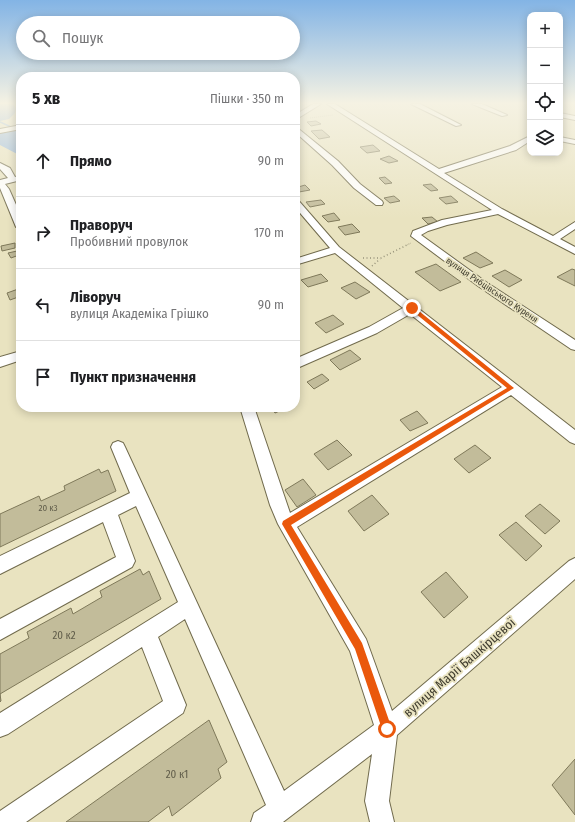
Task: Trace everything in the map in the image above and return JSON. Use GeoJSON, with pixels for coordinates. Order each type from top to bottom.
{"type":"FeatureCollection","features":[{"type":"Feature","properties":{"kind":"street"},"geometry":{"type":"LineString","coordinates":[[311,142],[357,186],[379,203]]}},
{"type":"Feature","properties":{"kind":"street"},"geometry":{"type":"LineString","coordinates":[[391,142],[499,211],[575,251]]}},
{"type":"Feature","properties":{"kind":"street"},"geometry":{"type":"LineString","coordinates":[[438,172],[514,148],[523,142]]}},
{"type":"Feature","properties":{"kind":"street"},"geometry":{"type":"LineString","coordinates":[[0,165],[16,177]]}},
{"type":"Feature","properties":{"kind":"street"},"geometry":{"type":"LineString","coordinates":[[16,178],[0,183],[5,189],[16,215]]}},
{"type":"Feature","properties":{"kind":"street"},"geometry":{"type":"LineString","coordinates":[[300,208],[336,249],[575,438]]}},
{"type":"Feature","properties":{"kind":"street"},"geometry":{"type":"LineString","coordinates":[[420,235],[441,224],[499,211]]}},
{"type":"Feature","properties":{"kind":"street"},"geometry":{"type":"LineString","coordinates":[[553,240],[575,225]]}},
{"type":"Feature","properties":{"kind":"street","name":"вулиця Рибцівського Куреня"},"geometry":{"type":"LineString","coordinates":[[420,235],[482,284],[575,346]]}},
{"type":"Feature","properties":{"kind":"street"},"geometry":{"type":"LineString","coordinates":[[300,260],[336,249]]}},
{"type":"Feature","properties":{"kind":"street"},"geometry":{"type":"LineString","coordinates":[[300,362],[373,330],[412,308]]}},
{"type":"Feature","properties":{"kind":"street"},"geometry":{"type":"LineString","coordinates":[[0,362],[16,357]]}},
{"type":"Feature","properties":{"kind":"street"},"geometry":{"type":"LineString","coordinates":[[286,524],[511,388]]}},
{"type":"Feature","properties":{"kind":"street"},"geometry":{"type":"LineString","coordinates":[[248,412],[278,505],[286,524],[359,646],[387,729],[377,801],[382,822]]}},
{"type":"Feature","properties":{"kind":"street"},"geometry":{"type":"LineString","coordinates":[[118,447],[190,606],[272,816]]}},
{"type":"Feature","properties":{"kind":"street"},"geometry":{"type":"LineString","coordinates":[[0,565],[140,496]]}},
{"type":"Feature","properties":{"kind":"street"},"geometry":{"type":"LineString","coordinates":[[0,630],[126,561],[108,512]]}},
{"type":"Feature","properties":{"kind":"street","name":"вулиця Марії Башкірцевої"},"geometry":{"type":"LineString","coordinates":[[272,816],[387,729],[575,567]]}},
{"type":"Feature","properties":{"kind":"street"},"geometry":{"type":"LineString","coordinates":[[0,726],[190,606]]}},
{"type":"Feature","properties":{"kind":"street"},"geometry":{"type":"LineString","coordinates":[[5,822],[175,705],[147,632]]}},
{"type":"Feature","properties":{"kind":"path"},"geometry":{"type":"LineString","coordinates":[[346,256],[369,259],[381,258],[420,235]]}},
{"type":"Feature","properties":{"kind":"water"},"geometry":{"type":"Polygon","coordinates":[[[0,142],[16,142],[16,153],[0,145],[0,142]]]}},
{"type":"Feature","properties":{"kind":"building"},"geometry":{"type":"Polygon","coordinates":[[[373,145],[380,151],[367,153],[360,147],[373,145]]]}},
{"type":"Feature","properties":{"kind":"building"},"geometry":{"type":"Polygon","coordinates":[[[389,156],[398,161],[389,163],[380,159],[389,156]]]}},
{"type":"Feature","properties":{"kind":"building"},"geometry":{"type":"Polygon","coordinates":[[[385,177],[392,183],[385,184],[379,178],[385,177]]]}},
{"type":"Feature","properties":{"kind":"building"},"geometry":{"type":"Polygon","coordinates":[[[431,184],[438,190],[431,191],[423,185],[431,184]]]}},
{"type":"Feature","properties":{"kind":"building"},"geometry":{"type":"Polygon","coordinates":[[[305,185],[310,190],[300,192],[300,186],[305,185]]]}},
{"type":"Feature","properties":{"kind":"building"},"geometry":{"type":"Polygon","coordinates":[[[394,196],[400,201],[390,203],[384,198],[394,196]]]}},
{"type":"Feature","properties":{"kind":"building"},"geometry":{"type":"Polygon","coordinates":[[[451,196],[458,202],[446,204],[439,198],[451,196]]]}},
{"type":"Feature","properties":{"kind":"building"},"geometry":{"type":"Polygon","coordinates":[[[321,200],[325,204],[310,207],[306,202],[321,200]]]}},
{"type":"Feature","properties":{"kind":"building"},"geometry":{"type":"Polygon","coordinates":[[[334,213],[340,220],[328,222],[322,216],[334,213]]]}},
{"type":"Feature","properties":{"kind":"building"},"geometry":{"type":"Polygon","coordinates":[[[432,217],[438,222],[428,224],[422,218],[432,217]]]}},
{"type":"Feature","properties":{"kind":"building"},"geometry":{"type":"Polygon","coordinates":[[[352,224],[360,232],[345,235],[338,227],[352,224]]]}},
{"type":"Feature","properties":{"kind":"building"},"geometry":{"type":"Polygon","coordinates":[[[15,243],[15,248],[2,251],[1,246],[15,243]]]}},
{"type":"Feature","properties":{"kind":"building"},"geometry":{"type":"Polygon","coordinates":[[[16,251],[16,256],[11,258],[8,253],[16,251]]]}},
{"type":"Feature","properties":{"kind":"building"},"geometry":{"type":"Polygon","coordinates":[[[476,252],[493,263],[480,268],[463,258],[476,252]]]}},
{"type":"Feature","properties":{"kind":"building"},"geometry":{"type":"Polygon","coordinates":[[[436,264],[461,282],[440,291],[415,272],[436,264]]]}},
{"type":"Feature","properties":{"kind":"building"},"geometry":{"type":"Polygon","coordinates":[[[572,269],[575,270],[575,286],[557,277],[572,269]]]}},
{"type":"Feature","properties":{"kind":"building"},"geometry":{"type":"Polygon","coordinates":[[[505,270],[522,280],[509,287],[492,276],[505,270]]]}},
{"type":"Feature","properties":{"kind":"building"},"geometry":{"type":"Polygon","coordinates":[[[321,274],[328,281],[308,287],[301,280],[321,274]]]}},
{"type":"Feature","properties":{"kind":"building"},"geometry":{"type":"Polygon","coordinates":[[[355,282],[370,292],[356,299],[341,288],[355,282]]]}},
{"type":"Feature","properties":{"kind":"building"},"geometry":{"type":"Polygon","coordinates":[[[16,290],[16,298],[10,300],[7,293],[16,290]]]}},
{"type":"Feature","properties":{"kind":"building"},"geometry":{"type":"Polygon","coordinates":[[[333,315],[344,324],[326,333],[315,323],[333,315]]]}},
{"type":"Feature","properties":{"kind":"building"},"geometry":{"type":"Polygon","coordinates":[[[350,350],[361,359],[340,370],[330,360],[350,350]]]}},
{"type":"Feature","properties":{"kind":"building"},"geometry":{"type":"Polygon","coordinates":[[[322,374],[329,380],[314,389],[307,382],[322,374]]]}},
{"type":"Feature","properties":{"kind":"building"},"geometry":{"type":"Polygon","coordinates":[[[417,411],[428,423],[410,431],[400,420],[417,411]]]}},
{"type":"Feature","properties":{"kind":"building"},"geometry":{"type":"Polygon","coordinates":[[[337,440],[352,455],[328,470],[314,454],[337,440]]]}},
{"type":"Feature","properties":{"kind":"building"},"geometry":{"type":"Polygon","coordinates":[[[475,445],[491,458],[469,473],[454,459],[475,445]]]}},
{"type":"Feature","properties":{"kind":"building"},"geometry":{"type":"Polygon","coordinates":[[[99,469],[101,473],[108,470],[116,491],[0,547],[0,514],[39,496],[41,501],[65,490],[64,486],[99,469]]]}},
{"type":"Feature","properties":{"kind":"building"},"geometry":{"type":"Polygon","coordinates":[[[303,479],[316,495],[297,507],[285,490],[303,479]]]}},
{"type":"Feature","properties":{"kind":"building"},"geometry":{"type":"Polygon","coordinates":[[[372,495],[389,514],[364,531],[348,511],[372,495]]]}},
{"type":"Feature","properties":{"kind":"building"},"geometry":{"type":"Polygon","coordinates":[[[540,504],[560,521],[545,534],[525,516],[540,504]]]}},
{"type":"Feature","properties":{"kind":"building"},"geometry":{"type":"Polygon","coordinates":[[[516,522],[542,546],[526,561],[499,535],[516,522]]]}},
{"type":"Feature","properties":{"kind":"building"},"geometry":{"type":"Polygon","coordinates":[[[140,569],[143,575],[149,571],[161,599],[0,694],[0,654],[29,638],[27,632],[71,608],[73,614],[102,597],[100,591],[140,569]]]}},
{"type":"Feature","properties":{"kind":"building"},"geometry":{"type":"Polygon","coordinates":[[[446,572],[468,597],[444,618],[421,592],[446,572]]]}},
{"type":"Feature","properties":{"kind":"building"},"geometry":{"type":"Polygon","coordinates":[[[209,720],[227,762],[218,769],[221,778],[172,816],[169,806],[148,822],[66,822],[209,720]]]}},
{"type":"Feature","properties":{"kind":"building"},"geometry":{"type":"Polygon","coordinates":[[[575,759],[575,815],[552,785],[575,759]]]}},
{"type":"Feature","properties":{"kind":"route"},"geometry":{"type":"LineString","coordinates":[[387,729],[359,646],[286,524],[511,388],[412,308]]}}]}
